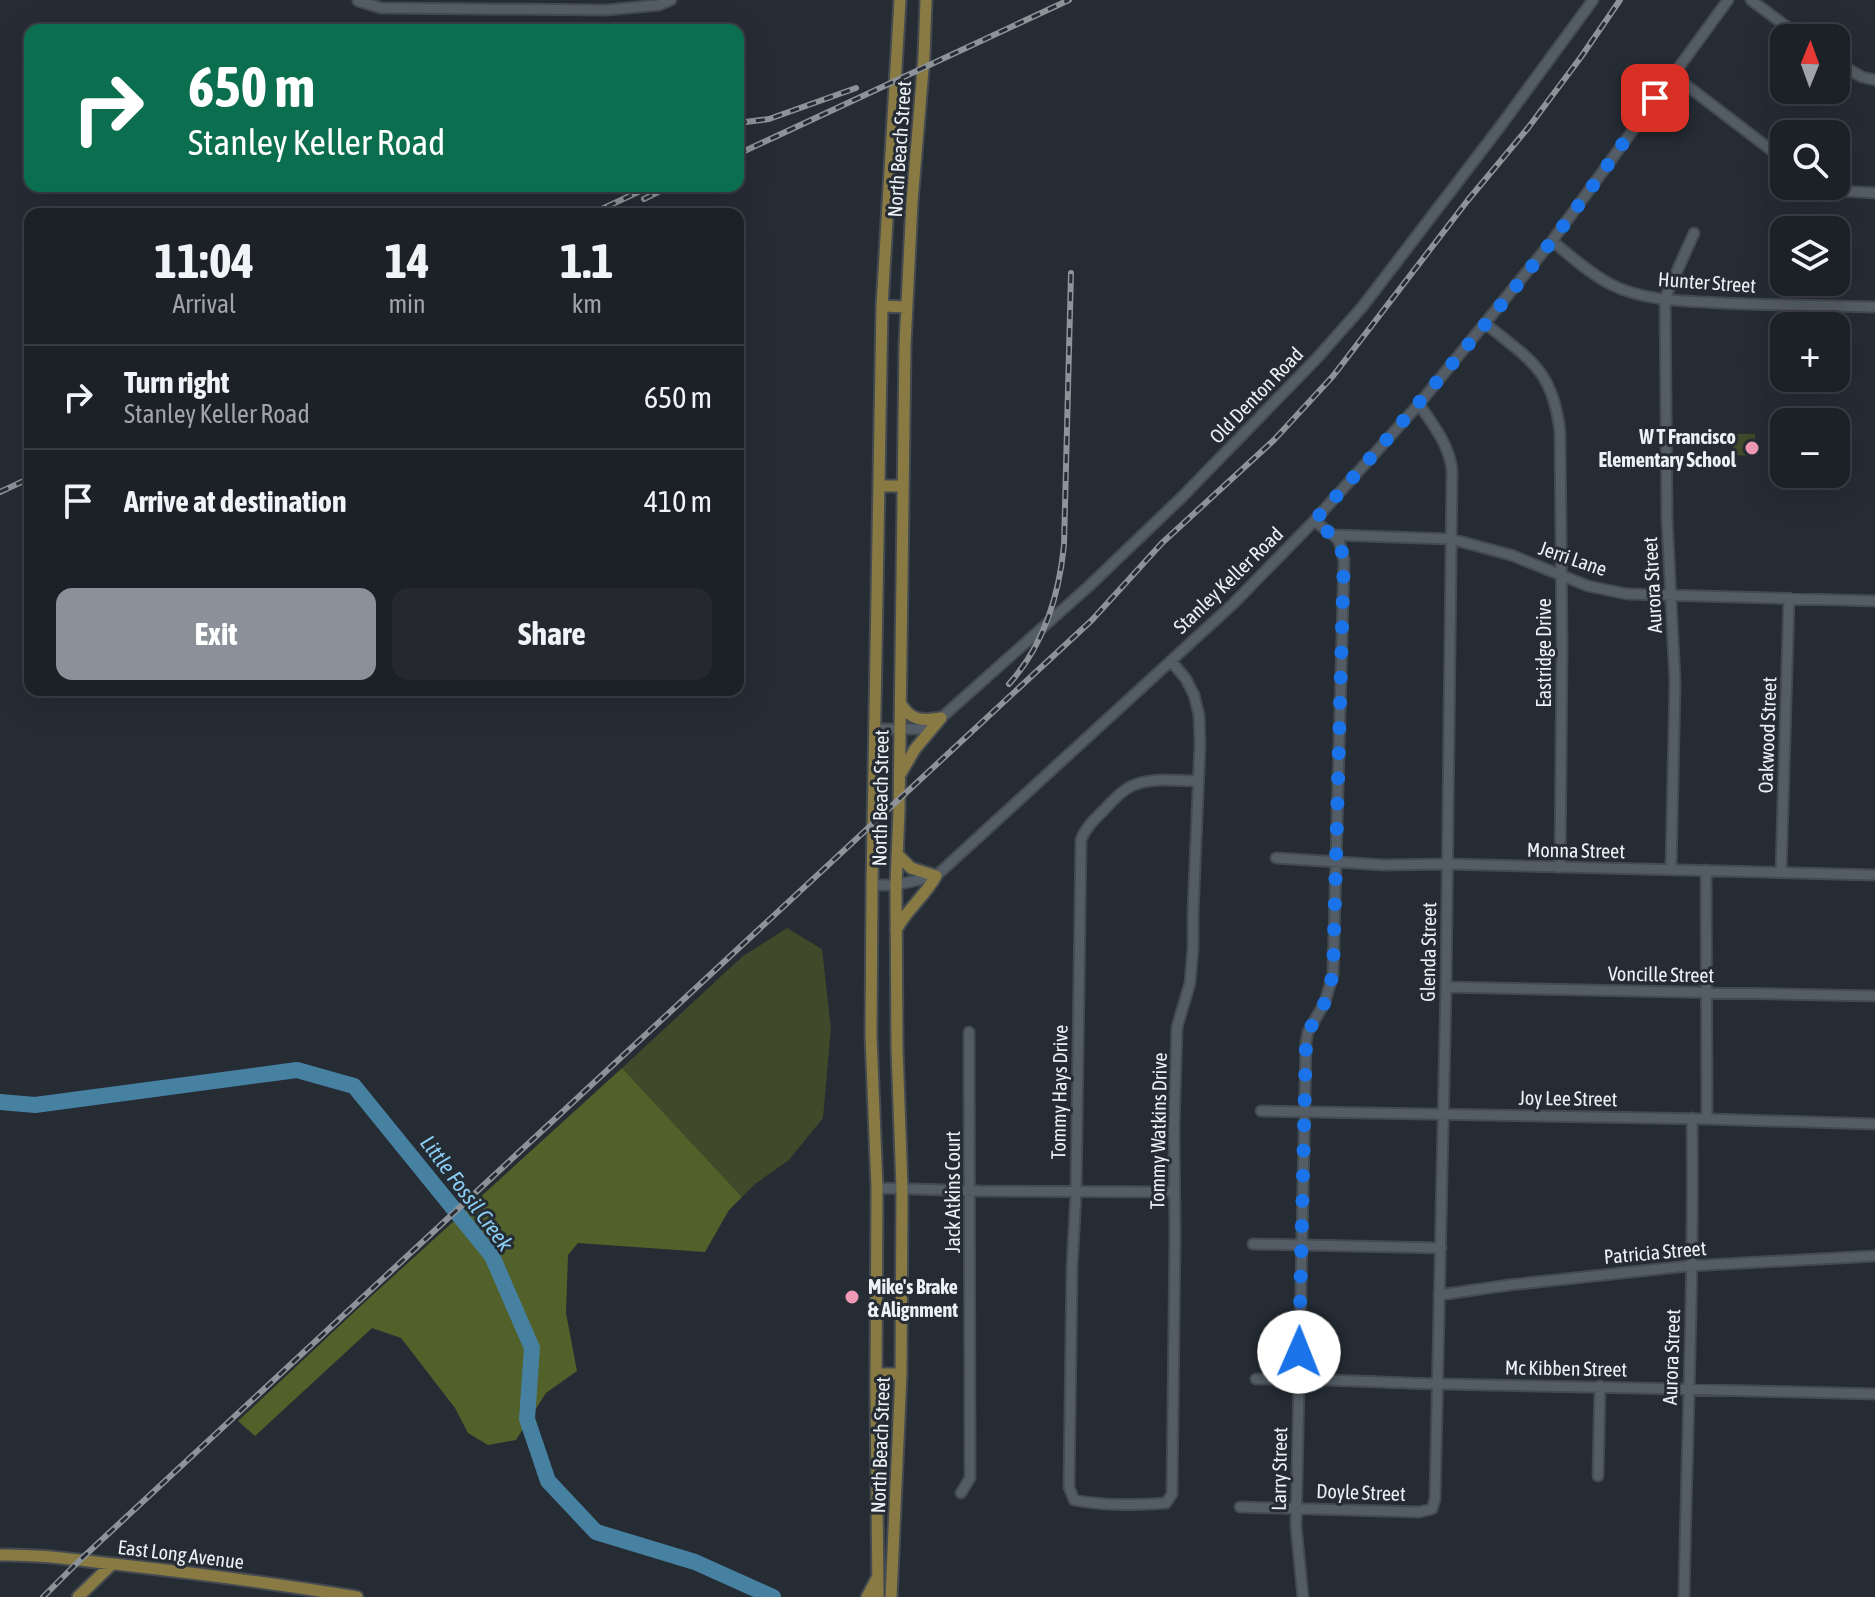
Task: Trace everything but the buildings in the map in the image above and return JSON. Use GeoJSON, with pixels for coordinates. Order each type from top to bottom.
{"type":"FeatureCollection","features":[{"type":"Feature","properties":{"kind":"main road","name":"North Beach Street"},"geometry":{"type":"LineString","coordinates":[[878,1597],[877,1188],[871,1036],[874,729],[882,306],[900,0]]}},
{"type":"Feature","properties":{"kind":"main road","name":"North Beach Street"},"geometry":{"type":"LineString","coordinates":[[891,1597],[901,1374],[902,1189],[896,885],[903,486],[907,307],[926,0]]}},
{"type":"Feature","properties":{"kind":"main road"},"geometry":{"type":"LineString","coordinates":[[882,306],[907,307]]}},
{"type":"Feature","properties":{"kind":"main road"},"geometry":{"type":"LineString","coordinates":[[879,486],[903,486]]}},
{"type":"Feature","properties":{"kind":"main road"},"geometry":{"type":"LineString","coordinates":[[900,702],[907,713],[917,719],[941,718]]}},
{"type":"Feature","properties":{"kind":"main road"},"geometry":{"type":"LineString","coordinates":[[899,777],[915,749],[941,718]]}},
{"type":"Feature","properties":{"kind":"main road"},"geometry":{"type":"LineString","coordinates":[[896,930],[931,887],[936,876],[911,868],[897,854]]}},
{"type":"Feature","properties":{"kind":"main road"},"geometry":{"type":"LineString","coordinates":[[876,1374],[901,1374]]}},
{"type":"Feature","properties":{"kind":"main road","name":"East Long Avenue"},"geometry":{"type":"LineString","coordinates":[[0,1555],[45,1556],[357,1597]]}},
{"type":"Feature","properties":{"kind":"main road"},"geometry":{"type":"LineString","coordinates":[[78,1597],[112,1564]]}},
{"type":"Feature","properties":{"kind":"main road"},"geometry":{"type":"LineString","coordinates":[[867,1597],[878,1577]]}},
{"type":"Feature","properties":{"kind":"street"},"geometry":{"type":"LineString","coordinates":[[361,0],[358,1],[381,8],[607,10],[659,5],[671,0]]}},
{"type":"Feature","properties":{"kind":"street","name":"Old Denton Road"},"geometry":{"type":"LineString","coordinates":[[874,729],[921,729],[941,718],[1088,587],[1183,496],[1318,357],[1363,306],[1593,0]]}},
{"type":"Feature","properties":{"kind":"street","name":"Stanley Keller Road"},"geometry":{"type":"LineString","coordinates":[[872,885],[896,885],[936,876],[1233,604],[1314,521],[1419,404],[1552,241],[1728,0]]}},
{"type":"Feature","properties":{"kind":"street"},"geometry":{"type":"LineString","coordinates":[[1751,0],[1783,24]]}},
{"type":"Feature","properties":{"kind":"street"},"geometry":{"type":"LineString","coordinates":[[1850,70],[1875,80]]}},
{"type":"Feature","properties":{"kind":"street"},"geometry":{"type":"LineString","coordinates":[[1673,75],[1770,149]]}},
{"type":"Feature","properties":{"kind":"street"},"geometry":{"type":"LineString","coordinates":[[1850,191],[1875,193]]}},
{"type":"Feature","properties":{"kind":"street"},"geometry":{"type":"LineString","coordinates":[[1665,298],[1694,233]]}},
{"type":"Feature","properties":{"kind":"street","name":"Hunter Street"},"geometry":{"type":"LineString","coordinates":[[1552,241],[1612,285],[1644,296],[1745,304],[1875,307]]}},
{"type":"Feature","properties":{"kind":"street","name":"Aurora Street"},"geometry":{"type":"LineString","coordinates":[[1665,298],[1667,519],[1675,682],[1671,870]]}},
{"type":"Feature","properties":{"kind":"street","name":"Eastridge Drive"},"geometry":{"type":"LineString","coordinates":[[1486,324],[1543,374],[1557,408],[1560,432],[1562,646],[1560,868]]}},
{"type":"Feature","properties":{"kind":"street","name":"Glenda Street"},"geometry":{"type":"LineString","coordinates":[[1419,404],[1451,456],[1446,987],[1435,1499],[1432,1509]]}},
{"type":"Feature","properties":{"kind":"street"},"geometry":{"type":"LineString","coordinates":[[1314,521],[1333,535]]}},
{"type":"Feature","properties":{"kind":"street","name":"Jerri Lane"},"geometry":{"type":"LineString","coordinates":[[1333,535],[1451,539],[1511,555],[1588,586],[1627,594],[1875,601]]}},
{"type":"Feature","properties":{"kind":"street","name":"Larry Street"},"geometry":{"type":"LineString","coordinates":[[1303,1597],[1296,1508],[1304,1112],[1308,1032],[1325,1002],[1333,974],[1337,862],[1344,560],[1339,541],[1333,535]]}},
{"type":"Feature","properties":{"kind":"street","name":"Oakwood Street"},"geometry":{"type":"LineString","coordinates":[[1781,872],[1789,598]]}},
{"type":"Feature","properties":{"kind":"street","name":"Tommy Watkins Drive"},"geometry":{"type":"LineString","coordinates":[[1069,1487],[1074,1500],[1089,1503],[1166,1503],[1172,1494],[1177,1027],[1190,983],[1193,948],[1200,744],[1199,715],[1194,695],[1171,661]]}},
{"type":"Feature","properties":{"kind":"street","name":"Tommy Hays Drive"},"geometry":{"type":"LineString","coordinates":[[1069,1487],[1081,840],[1113,800],[1132,785],[1150,781],[1198,781]]}},
{"type":"Feature","properties":{"kind":"street","name":"Monna Street"},"geometry":{"type":"LineString","coordinates":[[1276,858],[1384,865],[1875,875]]}},
{"type":"Feature","properties":{"kind":"street"},"geometry":{"type":"LineString","coordinates":[[1706,870],[1707,1119]]}},
{"type":"Feature","properties":{"kind":"street","name":"Voncille Street"},"geometry":{"type":"LineString","coordinates":[[1446,987],[1875,996]]}},
{"type":"Feature","properties":{"kind":"street","name":"Jack Atkins Court"},"geometry":{"type":"LineString","coordinates":[[961,1493],[970,1478],[969,1032]]}},
{"type":"Feature","properties":{"kind":"street","name":"Joy Lee Street"},"geometry":{"type":"LineString","coordinates":[[1261,1111],[1875,1124]]}},
{"type":"Feature","properties":{"kind":"street","name":"Aurora Street"},"geometry":{"type":"LineString","coordinates":[[1684,1597],[1693,1233],[1692,1118]]}},
{"type":"Feature","properties":{"kind":"street"},"geometry":{"type":"LineString","coordinates":[[877,1188],[1174,1192]]}},
{"type":"Feature","properties":{"kind":"street"},"geometry":{"type":"LineString","coordinates":[[1253,1244],[1441,1248]]}},
{"type":"Feature","properties":{"kind":"street","name":"Patricia Street"},"geometry":{"type":"LineString","coordinates":[[1439,1295],[1692,1266],[1875,1256]]}},
{"type":"Feature","properties":{"kind":"street","name":"Mc Kibben Street"},"geometry":{"type":"LineString","coordinates":[[1256,1379],[1875,1394]]}},
{"type":"Feature","properties":{"kind":"street"},"geometry":{"type":"LineString","coordinates":[[1598,1476],[1600,1386]]}},
{"type":"Feature","properties":{"kind":"street","name":"Doyle Street"},"geometry":{"type":"LineString","coordinates":[[1240,1507],[1419,1512],[1432,1509]]}},
{"type":"Feature","properties":{"kind":"green space"},"geometry":{"type":"Polygon","coordinates":[[[1733,434],[1755,434],[1755,456],[1733,455],[1733,434]]]}},
{"type":"Feature","properties":{"kind":"green space"},"geometry":{"type":"Polygon","coordinates":[[[787,928],[822,949],[831,1028],[823,1118],[789,1160],[742,1197],[622,1068],[743,956],[787,928]]]}},
{"type":"Feature","properties":{"kind":"green space"},"geometry":{"type":"Polygon","coordinates":[[[622,1068],[742,1197],[729,1210],[705,1252],[578,1243],[568,1255],[566,1313],[577,1371],[546,1393],[516,1440],[488,1445],[468,1433],[455,1408],[401,1338],[372,1328],[255,1436],[238,1421],[366,1301],[622,1068]]]}},
{"type":"Feature","properties":{"kind":"waterway","name":"Little Fossil Creek"},"geometry":{"type":"LineString","coordinates":[[0,1102],[35,1105],[297,1070],[354,1086],[492,1256],[532,1348],[527,1419],[548,1481],[596,1532],[695,1562],[773,1597]]}},
{"type":"Feature","properties":{"kind":"railway"},"geometry":{"type":"LineString","coordinates":[[744,151],[1069,0]]}},
{"type":"Feature","properties":{"kind":"railway"},"geometry":{"type":"LineString","coordinates":[[43,1597],[1092,620],[1162,543],[1274,440],[1333,376],[1468,200],[1528,128],[1620,0]]}},
{"type":"Feature","properties":{"kind":"railway"},"geometry":{"type":"LineString","coordinates":[[744,122],[769,119],[856,88]]}},
{"type":"Feature","properties":{"kind":"railway"},"geometry":{"type":"LineString","coordinates":[[604,208],[638,192]]}},
{"type":"Feature","properties":{"kind":"railway"},"geometry":{"type":"LineString","coordinates":[[644,199],[658,192]]}},
{"type":"Feature","properties":{"kind":"railway"},"geometry":{"type":"LineString","coordinates":[[1009,684],[1032,653],[1048,619],[1062,564],[1071,273]]}},
{"type":"Feature","properties":{"kind":"railway"},"geometry":{"type":"LineString","coordinates":[[0,492],[24,481]]}},
{"type":"Feature","properties":{"kind":"place","name":"W T Francisco Elementary School"},"geometry":{"type":"Point","coordinates":[1752,448]}},
{"type":"Feature","properties":{"kind":"place","name":"Mike's Brake & Alignment"},"geometry":{"type":"Point","coordinates":[852,1297]}},
{"type":"Feature","properties":{"kind":"route"},"geometry":{"type":"LineString","coordinates":[[1299,1352],[1306,1042],[1308,1032],[1325,1002],[1333,974],[1344,560],[1339,541],[1314,521],[1486,324],[1552,241],[1655,98]]}}]}
